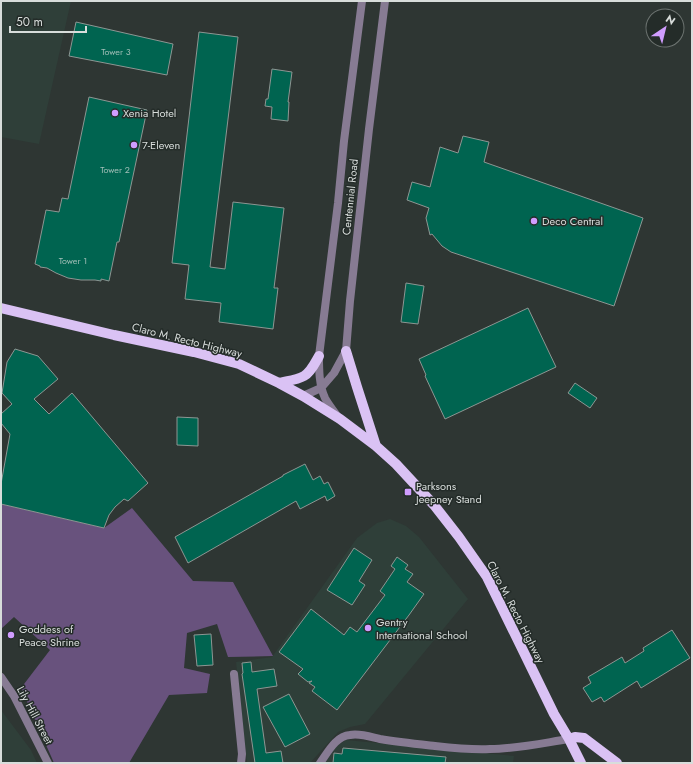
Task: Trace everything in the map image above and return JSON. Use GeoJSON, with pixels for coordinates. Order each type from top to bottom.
{"type":"FeatureCollection","features":[{"type":"Feature","properties":{"kind":"main road","name":"Claro M. Recto Highway"},"geometry":{"type":"LineString","coordinates":[[1,308],[239,364],[303,396],[340,419],[376,446],[396,464],[437,508],[487,577],[554,714],[581,763]]}},
{"type":"Feature","properties":{"kind":"main road"},"geometry":{"type":"LineString","coordinates":[[346,351],[376,446]]}},
{"type":"Feature","properties":{"kind":"main road"},"geometry":{"type":"LineString","coordinates":[[279,383],[304,376],[319,356]]}},
{"type":"Feature","properties":{"kind":"main road"},"geometry":{"type":"LineString","coordinates":[[569,739],[575,737],[584,738],[617,763]]}},
{"type":"Feature","properties":{"kind":"street","name":"Centennial Road"},"geometry":{"type":"LineString","coordinates":[[340,419],[325,399],[321,388],[319,356],[362,1]]}},
{"type":"Feature","properties":{"kind":"street","name":"Centennial Road"},"geometry":{"type":"LineString","coordinates":[[303,396],[321,388],[334,373],[346,351],[369,129],[385,1]]}},
{"type":"Feature","properties":{"kind":"street"},"geometry":{"type":"LineString","coordinates":[[234,674],[242,754],[241,763]]}},
{"type":"Feature","properties":{"kind":"street","name":"Lily Hill Street"},"geometry":{"type":"LineString","coordinates":[[1,677],[14,696],[48,763]]}},
{"type":"Feature","properties":{"kind":"street"},"geometry":{"type":"LineString","coordinates":[[320,763],[341,737],[350,734],[404,742],[479,749],[531,745],[569,739]]}},
{"type":"Feature","properties":{"kind":"shaded area"},"geometry":{"type":"Polygon","coordinates":[[[1,1],[71,1],[39,144],[1,137],[1,1]]]}},
{"type":"Feature","properties":{"kind":"shaded area"},"geometry":{"type":"Polygon","coordinates":[[[1,504],[104,528],[132,508],[193,581],[233,582],[273,656],[228,657],[217,624],[187,633],[184,668],[210,674],[207,693],[169,695],[129,763],[54,763],[21,688],[50,650],[14,617],[1,629],[1,504]]]}},
{"type":"Feature","properties":{"kind":"shaded area","name":"Gentry International School"},"geometry":{"type":"Polygon","coordinates":[[[390,519],[406,526],[419,537],[468,599],[365,724],[350,727],[338,732],[310,763],[247,763],[236,662],[272,657],[357,538],[377,523],[390,519]]]}},
{"type":"Feature","properties":{"kind":"shaded area"},"geometry":{"type":"Polygon","coordinates":[[[1,710],[31,750],[37,763],[1,763],[1,710]]]}},
{"type":"Feature","properties":{"kind":"shaded area"},"geometry":{"type":"Polygon","coordinates":[[[346,740],[514,756],[513,763],[325,763],[337,746],[346,740]]]}},
{"type":"Feature","properties":{"kind":"building"},"geometry":{"type":"Polygon","coordinates":[[[76,22],[173,44],[167,75],[69,56],[76,22]]]}},
{"type":"Feature","properties":{"kind":"building"},"geometry":{"type":"Polygon","coordinates":[[[199,32],[238,37],[210,267],[225,269],[233,202],[284,208],[274,288],[278,288],[273,329],[219,322],[221,303],[185,299],[189,265],[172,263],[199,32]]]}},
{"type":"Feature","properties":{"kind":"building"},"geometry":{"type":"Polygon","coordinates":[[[272,69],[292,72],[288,102],[288,121],[271,119],[272,107],[265,106],[266,99],[268,99],[272,69]]]}},
{"type":"Feature","properties":{"kind":"building"},"geometry":{"type":"Polygon","coordinates":[[[89,97],[147,110],[119,242],[117,242],[109,281],[101,279],[101,281],[68,278],[35,264],[46,210],[59,212],[62,198],[68,199],[89,97]]]}},
{"type":"Feature","properties":{"kind":"building","name":"Deco Central"},"geometry":{"type":"Polygon","coordinates":[[[463,136],[489,142],[484,162],[643,218],[614,306],[451,252],[442,246],[432,234],[430,235],[426,218],[429,208],[407,200],[412,182],[430,187],[440,147],[458,153],[463,136]]]}},
{"type":"Feature","properties":{"kind":"building"},"geometry":{"type":"Polygon","coordinates":[[[406,283],[424,286],[418,324],[401,322],[406,283]]]}},
{"type":"Feature","properties":{"kind":"building"},"geometry":{"type":"Polygon","coordinates":[[[528,308],[556,367],[445,419],[425,376],[426,375],[419,359],[528,308]]]}},
{"type":"Feature","properties":{"kind":"building"},"geometry":{"type":"Polygon","coordinates":[[[15,349],[38,356],[58,379],[34,399],[49,414],[72,393],[148,483],[128,501],[124,499],[115,507],[109,515],[104,528],[1,504],[1,484],[10,434],[1,423],[1,414],[12,404],[2,393],[7,362],[15,349]]]}},
{"type":"Feature","properties":{"kind":"building"},"geometry":{"type":"Polygon","coordinates":[[[575,383],[597,398],[590,408],[568,393],[575,383]]]}},
{"type":"Feature","properties":{"kind":"building"},"geometry":{"type":"Polygon","coordinates":[[[177,417],[198,418],[198,446],[177,445],[177,417]]]}},
{"type":"Feature","properties":{"kind":"building"},"geometry":{"type":"Polygon","coordinates":[[[305,464],[313,480],[320,476],[324,484],[328,482],[335,496],[327,501],[325,496],[300,509],[296,501],[188,563],[175,537],[305,464]]]}},
{"type":"Feature","properties":{"kind":"building"},"geometry":{"type":"Polygon","coordinates":[[[354,548],[372,560],[359,581],[365,585],[352,605],[327,590],[354,548]]]}},
{"type":"Feature","properties":{"kind":"building"},"geometry":{"type":"Polygon","coordinates":[[[397,557],[408,565],[405,569],[413,574],[407,582],[424,594],[337,710],[312,691],[315,687],[309,683],[312,681],[308,682],[298,674],[303,669],[279,652],[311,609],[344,635],[350,627],[357,632],[385,595],[380,591],[395,569],[391,566],[397,557]]]}},
{"type":"Feature","properties":{"kind":"building"},"geometry":{"type":"Polygon","coordinates":[[[672,630],[690,658],[641,688],[637,681],[604,702],[601,697],[592,702],[583,688],[591,683],[588,677],[622,657],[625,663],[644,651],[643,648],[672,630]]]}},
{"type":"Feature","properties":{"kind":"building"},"geometry":{"type":"Polygon","coordinates":[[[211,634],[213,665],[197,666],[194,635],[211,634]]]}},
{"type":"Feature","properties":{"kind":"building"},"geometry":{"type":"Polygon","coordinates":[[[251,662],[252,672],[274,669],[277,686],[257,689],[266,753],[281,751],[283,763],[255,763],[242,674],[242,663],[251,662]]]}},
{"type":"Feature","properties":{"kind":"building"},"geometry":{"type":"Polygon","coordinates":[[[289,694],[310,734],[285,747],[263,707],[289,694]]]}},
{"type":"Feature","properties":{"kind":"building"},"geometry":{"type":"Polygon","coordinates":[[[343,748],[446,757],[445,763],[333,763],[334,753],[342,754],[343,748]]]}},
{"type":"Feature","properties":{"kind":"place","name":"Xenia Hotel"},"geometry":{"type":"Point","coordinates":[115,113]}},
{"type":"Feature","properties":{"kind":"place","name":"7-Eleven"},"geometry":{"type":"Point","coordinates":[134,145]}},
{"type":"Feature","properties":{"kind":"place","name":"Deco Central"},"geometry":{"type":"Point","coordinates":[534,221]}},
{"type":"Feature","properties":{"kind":"place","name":"Parksons Jeepney Stand"},"geometry":{"type":"Point","coordinates":[408,492]}},
{"type":"Feature","properties":{"kind":"place","name":"Gentry International School"},"geometry":{"type":"Point","coordinates":[368,628]}},
{"type":"Feature","properties":{"kind":"place","name":"Goddess of Peace Shrine"},"geometry":{"type":"Point","coordinates":[11,635]}}]}
